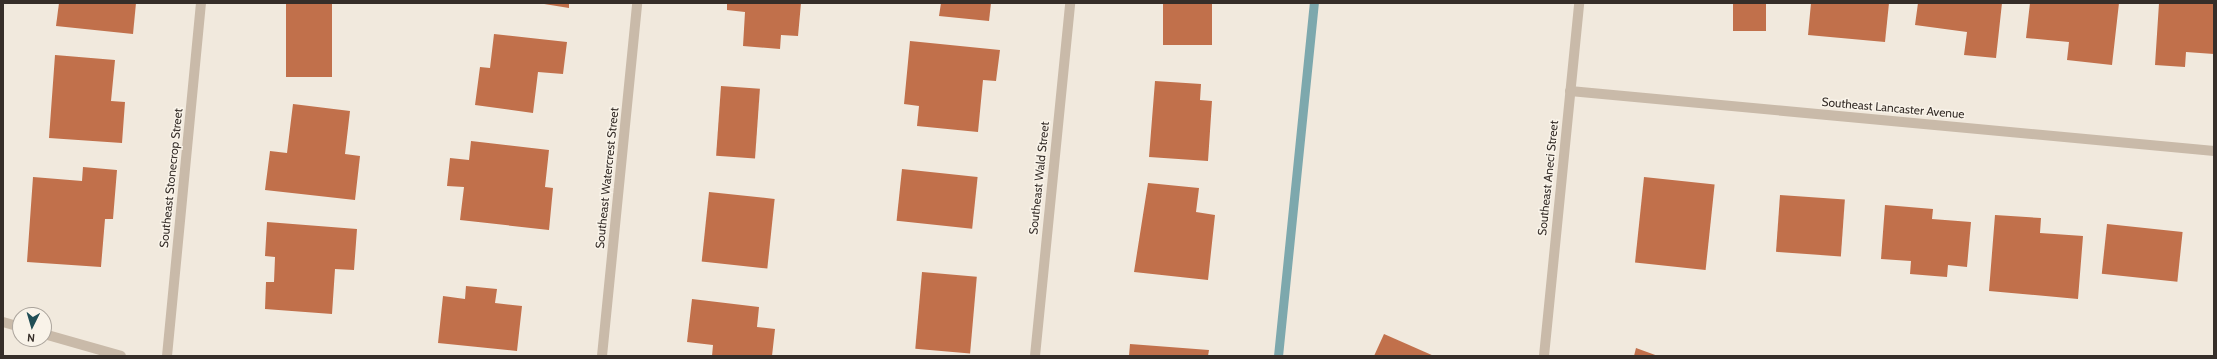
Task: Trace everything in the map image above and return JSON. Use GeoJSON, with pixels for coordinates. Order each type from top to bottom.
{"type":"FeatureCollection","features":[{"type":"Feature","properties":{"kind":"street","name":"Southeast Stonecrop Street"},"geometry":{"type":"LineString","coordinates":[[167,356],[201,3]]}},
{"type":"Feature","properties":{"kind":"street","name":"Southeast Watercrest Street"},"geometry":{"type":"LineString","coordinates":[[602,356],[637,3]]}},
{"type":"Feature","properties":{"kind":"street","name":"Southeast Wald Street"},"geometry":{"type":"LineString","coordinates":[[1035,356],[1070,3]]}},
{"type":"Feature","properties":{"kind":"street","name":"Southeast Aneci Street"},"geometry":{"type":"LineString","coordinates":[[1544,356],[1579,3]]}},
{"type":"Feature","properties":{"kind":"street","name":"Southeast Lancaster Avenue"},"geometry":{"type":"LineString","coordinates":[[1570,91],[2214,151]]}},
{"type":"Feature","properties":{"kind":"street"},"geometry":{"type":"LineString","coordinates":[[52,336],[121,356]]}},
{"type":"Feature","properties":{"kind":"building"},"geometry":{"type":"Polygon","coordinates":[[[59,3],[136,3],[133,34],[56,26],[59,3]]]}},
{"type":"Feature","properties":{"kind":"building"},"geometry":{"type":"Polygon","coordinates":[[[286,3],[332,3],[332,77],[286,77],[286,3]]]}},
{"type":"Feature","properties":{"kind":"building"},"geometry":{"type":"Polygon","coordinates":[[[538,3],[569,3],[569,8],[538,3]]]}},
{"type":"Feature","properties":{"kind":"building"},"geometry":{"type":"Polygon","coordinates":[[[727,3],[801,3],[798,36],[781,35],[780,49],[743,46],[745,12],[727,10],[727,3]]]}},
{"type":"Feature","properties":{"kind":"building"},"geometry":{"type":"Polygon","coordinates":[[[941,3],[991,3],[989,21],[939,16],[941,3]]]}},
{"type":"Feature","properties":{"kind":"building"},"geometry":{"type":"Polygon","coordinates":[[[1163,3],[1212,3],[1212,45],[1163,45],[1163,3]]]}},
{"type":"Feature","properties":{"kind":"building"},"geometry":{"type":"Polygon","coordinates":[[[1733,3],[1766,3],[1766,31],[1733,31],[1733,3]]]}},
{"type":"Feature","properties":{"kind":"building"},"geometry":{"type":"Polygon","coordinates":[[[1811,3],[1889,3],[1885,42],[1808,35],[1811,3]]]}},
{"type":"Feature","properties":{"kind":"building"},"geometry":{"type":"Polygon","coordinates":[[[1918,3],[2002,3],[1996,58],[1964,55],[1967,32],[1915,25],[1918,3]]]}},
{"type":"Feature","properties":{"kind":"building"},"geometry":{"type":"Polygon","coordinates":[[[2030,3],[2119,3],[2112,65],[2067,60],[2069,42],[2026,38],[2030,3]]]}},
{"type":"Feature","properties":{"kind":"building"},"geometry":{"type":"Polygon","coordinates":[[[2159,3],[2214,3],[2214,54],[2186,52],[2185,67],[2155,65],[2159,3]]]}},
{"type":"Feature","properties":{"kind":"building"},"geometry":{"type":"Polygon","coordinates":[[[494,34],[567,42],[563,74],[538,72],[533,113],[475,105],[480,67],[490,68],[494,34]]]}},
{"type":"Feature","properties":{"kind":"building"},"geometry":{"type":"Polygon","coordinates":[[[910,41],[1000,50],[996,81],[983,80],[978,132],[917,126],[919,106],[904,104],[910,41]]]}},
{"type":"Feature","properties":{"kind":"building"},"geometry":{"type":"Polygon","coordinates":[[[55,55],[115,60],[111,101],[125,102],[122,143],[49,138],[55,55]]]}},
{"type":"Feature","properties":{"kind":"building"},"geometry":{"type":"Polygon","coordinates":[[[1155,81],[1201,84],[1200,100],[1212,101],[1208,161],[1149,157],[1155,81]]]}},
{"type":"Feature","properties":{"kind":"building"},"geometry":{"type":"Polygon","coordinates":[[[721,86],[760,89],[755,159],[716,156],[721,86]]]}},
{"type":"Feature","properties":{"kind":"building"},"geometry":{"type":"Polygon","coordinates":[[[293,104],[350,111],[345,154],[360,156],[355,200],[265,190],[270,151],[287,153],[293,104]]]}},
{"type":"Feature","properties":{"kind":"building"},"geometry":{"type":"Polygon","coordinates":[[[471,141],[549,150],[545,187],[553,188],[549,230],[460,220],[464,187],[447,186],[450,158],[469,160],[471,141]]]}},
{"type":"Feature","properties":{"kind":"building"},"geometry":{"type":"Polygon","coordinates":[[[83,167],[117,170],[113,219],[105,219],[101,267],[27,262],[33,177],[82,181],[83,167]]]}},
{"type":"Feature","properties":{"kind":"building"},"geometry":{"type":"Polygon","coordinates":[[[902,169],[978,177],[972,229],[897,221],[902,169]]]}},
{"type":"Feature","properties":{"kind":"building"},"geometry":{"type":"Polygon","coordinates":[[[1644,177],[1715,184],[1706,270],[1635,263],[1644,177]]]}},
{"type":"Feature","properties":{"kind":"building"},"geometry":{"type":"Polygon","coordinates":[[[1148,183],[1199,188],[1196,212],[1215,215],[1208,280],[1134,272],[1148,183]]]}},
{"type":"Feature","properties":{"kind":"building"},"geometry":{"type":"Polygon","coordinates":[[[709,192],[775,199],[767,269],[702,262],[709,192]]]}},
{"type":"Feature","properties":{"kind":"building"},"geometry":{"type":"Polygon","coordinates":[[[1780,195],[1845,200],[1841,256],[1776,252],[1780,195]]]}},
{"type":"Feature","properties":{"kind":"building"},"geometry":{"type":"Polygon","coordinates":[[[1885,205],[1933,209],[1932,219],[1971,222],[1967,267],[1948,265],[1947,277],[1910,274],[1911,261],[1881,259],[1885,205]]]}},
{"type":"Feature","properties":{"kind":"building"},"geometry":{"type":"Polygon","coordinates":[[[1995,215],[2041,218],[2040,233],[2083,236],[2078,299],[1989,291],[1995,215]]]}},
{"type":"Feature","properties":{"kind":"building"},"geometry":{"type":"Polygon","coordinates":[[[267,222],[357,229],[354,270],[335,269],[332,314],[265,309],[266,282],[274,282],[275,257],[265,256],[267,222]]]}},
{"type":"Feature","properties":{"kind":"building"},"geometry":{"type":"Polygon","coordinates":[[[2107,224],[2183,232],[2177,282],[2102,274],[2107,224]]]}},
{"type":"Feature","properties":{"kind":"building"},"geometry":{"type":"Polygon","coordinates":[[[922,272],[977,277],[970,354],[915,349],[922,272]]]}},
{"type":"Feature","properties":{"kind":"building"},"geometry":{"type":"Polygon","coordinates":[[[466,286],[497,289],[495,303],[522,306],[517,351],[438,343],[443,296],[465,299],[466,286]]]}},
{"type":"Feature","properties":{"kind":"building"},"geometry":{"type":"Polygon","coordinates":[[[692,299],[759,307],[757,327],[775,329],[772,356],[712,356],[713,345],[687,342],[692,299]]]}},
{"type":"Feature","properties":{"kind":"building"},"geometry":{"type":"Polygon","coordinates":[[[1384,334],[1434,356],[1374,356],[1384,334]]]}},
{"type":"Feature","properties":{"kind":"building"},"geometry":{"type":"Polygon","coordinates":[[[1130,344],[1209,350],[1208,356],[1129,356],[1130,344]]]}},
{"type":"Feature","properties":{"kind":"building"},"geometry":{"type":"Polygon","coordinates":[[[1636,348],[1658,356],[1634,356],[1636,348]]]}},
{"type":"Feature","properties":{"kind":"waterway"},"geometry":{"type":"LineString","coordinates":[[1278,356],[1314,3]]}}]}
